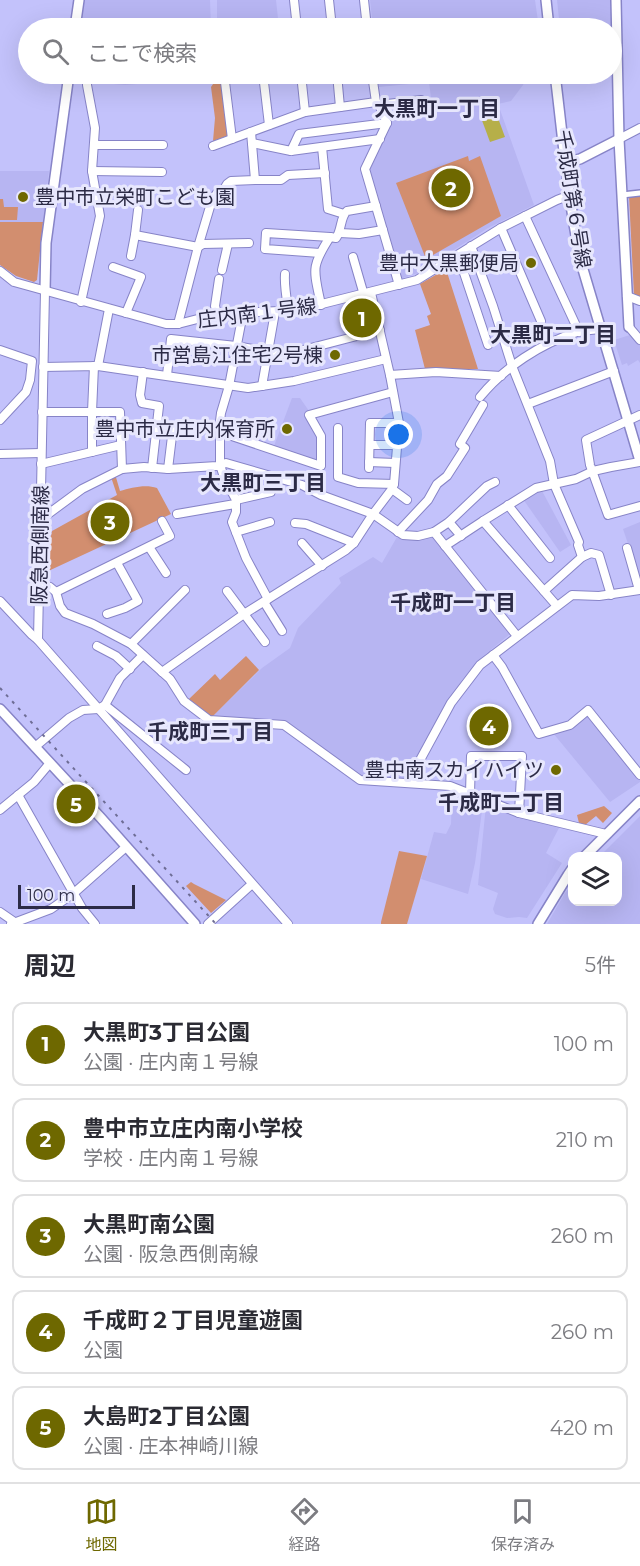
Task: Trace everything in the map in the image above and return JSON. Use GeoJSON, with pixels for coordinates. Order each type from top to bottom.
{"type":"FeatureCollection","features":[{"type":"Feature","properties":{"kind":"street"},"geometry":{"type":"LineString","coordinates":[[76,18],[79,0]]}},
{"type":"Feature","properties":{"kind":"street"},"geometry":{"type":"LineString","coordinates":[[294,0],[296,18]]}},
{"type":"Feature","properties":{"kind":"street"},"geometry":{"type":"LineString","coordinates":[[329,0],[331,18]]}},
{"type":"Feature","properties":{"kind":"street"},"geometry":{"type":"LineString","coordinates":[[364,0],[367,18]]}},
{"type":"Feature","properties":{"kind":"street"},"geometry":{"type":"LineString","coordinates":[[546,0],[548,18]]}},
{"type":"Feature","properties":{"kind":"street"},"geometry":{"type":"LineString","coordinates":[[616,0],[616,18]]}},
{"type":"Feature","properties":{"kind":"street","name":"阪急西側南線"},"geometry":{"type":"LineString","coordinates":[[38,640],[46,243],[68,84]]}},
{"type":"Feature","properties":{"kind":"street"},"geometry":{"type":"LineString","coordinates":[[81,302],[100,216],[92,171],[95,128],[87,84]]}},
{"type":"Feature","properties":{"kind":"street"},"geometry":{"type":"LineString","coordinates":[[225,84],[232,139]]}},
{"type":"Feature","properties":{"kind":"street"},"geometry":{"type":"LineString","coordinates":[[264,84],[269,125]]}},
{"type":"Feature","properties":{"kind":"street"},"geometry":{"type":"LineString","coordinates":[[302,84],[305,112]]}},
{"type":"Feature","properties":{"kind":"street"},"geometry":{"type":"LineString","coordinates":[[338,84],[340,107]]}},
{"type":"Feature","properties":{"kind":"street"},"geometry":{"type":"LineString","coordinates":[[374,84],[377,104],[387,123]]}},
{"type":"Feature","properties":{"kind":"street","name":"千成町第６号線"},"geometry":{"type":"LineString","coordinates":[[556,84],[570,195],[582,266],[640,462]]}},
{"type":"Feature","properties":{"kind":"street"},"geometry":{"type":"LineString","coordinates":[[618,84],[628,327],[640,340]]}},
{"type":"Feature","properties":{"kind":"street"},"geometry":{"type":"LineString","coordinates":[[213,146],[305,112],[421,100]]}},
{"type":"Feature","properties":{"kind":"street"},"geometry":{"type":"LineString","coordinates":[[387,123],[365,169],[399,285]]}},
{"type":"Feature","properties":{"kind":"street"},"geometry":{"type":"LineString","coordinates":[[291,150],[299,134],[387,123]]}},
{"type":"Feature","properties":{"kind":"street"},"geometry":{"type":"LineString","coordinates":[[566,162],[580,159],[640,128]]}},
{"type":"Feature","properties":{"kind":"street"},"geometry":{"type":"LineString","coordinates":[[251,132],[255,180]]}},
{"type":"Feature","properties":{"kind":"street"},"geometry":{"type":"LineString","coordinates":[[252,142],[291,150],[380,139]]}},
{"type":"Feature","properties":{"kind":"street"},"geometry":{"type":"LineString","coordinates":[[94,145],[163,145]]}},
{"type":"Feature","properties":{"kind":"street"},"geometry":{"type":"LineString","coordinates":[[322,147],[328,209],[344,214]]}},
{"type":"Feature","properties":{"kind":"street"},"geometry":{"type":"LineString","coordinates":[[92,171],[162,172]]}},
{"type":"Feature","properties":{"kind":"street"},"geometry":{"type":"LineString","coordinates":[[178,324],[198,247],[212,200],[217,193],[231,181],[280,180],[288,176],[325,172]]}},
{"type":"Feature","properties":{"kind":"street"},"geometry":{"type":"LineString","coordinates":[[622,195],[640,193]]}},
{"type":"Feature","properties":{"kind":"street","name":"庄内南１号線"},"geometry":{"type":"LineString","coordinates":[[0,271],[14,282],[166,324],[178,324],[217,314],[298,310],[417,280],[501,228],[570,195]]}},
{"type":"Feature","properties":{"kind":"street"},"geometry":{"type":"LineString","coordinates":[[320,253],[265,249],[266,233],[336,238],[340,233],[344,214],[347,211],[376,206]]}},
{"type":"Feature","properties":{"kind":"street"},"geometry":{"type":"LineString","coordinates":[[131,256],[138,210]]}},
{"type":"Feature","properties":{"kind":"street"},"geometry":{"type":"LineString","coordinates":[[525,216],[579,332]]}},
{"type":"Feature","properties":{"kind":"street"},"geometry":{"type":"LineString","coordinates":[[501,228],[541,321]]}},
{"type":"Feature","properties":{"kind":"street"},"geometry":{"type":"LineString","coordinates":[[340,233],[359,234],[383,230]]}},
{"type":"Feature","properties":{"kind":"street"},"geometry":{"type":"LineString","coordinates":[[135,235],[198,247],[203,244],[249,243]]}},
{"type":"Feature","properties":{"kind":"street"},"geometry":{"type":"LineString","coordinates":[[321,305],[315,265],[330,237]]}},
{"type":"Feature","properties":{"kind":"street"},"geometry":{"type":"LineString","coordinates":[[222,270],[228,244]]}},
{"type":"Feature","properties":{"kind":"street"},"geometry":{"type":"LineString","coordinates":[[471,246],[512,366],[550,461],[554,484],[579,542],[582,557]]}},
{"type":"Feature","properties":{"kind":"street"},"geometry":{"type":"LineString","coordinates":[[458,255],[488,345]]}},
{"type":"Feature","properties":{"kind":"street"},"geometry":{"type":"LineString","coordinates":[[162,672],[244,614],[322,566],[354,543],[393,486],[399,423],[380,330],[353,257]]}},
{"type":"Feature","properties":{"kind":"street"},"geometry":{"type":"LineString","coordinates":[[113,267],[141,277],[126,313]]}},
{"type":"Feature","properties":{"kind":"street"},"geometry":{"type":"LineString","coordinates":[[285,274],[288,311]]}},
{"type":"Feature","properties":{"kind":"street"},"geometry":{"type":"LineString","coordinates":[[217,314],[215,306],[219,279]]}},
{"type":"Feature","properties":{"kind":"street"},"geometry":{"type":"LineString","coordinates":[[627,296],[640,302]]}},
{"type":"Feature","properties":{"kind":"street"},"geometry":{"type":"LineString","coordinates":[[92,452],[92,412],[96,366],[109,309]]}},
{"type":"Feature","properties":{"kind":"street"},"geometry":{"type":"LineString","coordinates":[[262,386],[275,312]]}},
{"type":"Feature","properties":{"kind":"street"},"geometry":{"type":"LineString","coordinates":[[243,313],[229,386],[221,413],[220,465],[235,502],[236,512],[232,522],[246,558],[282,631]]}},
{"type":"Feature","properties":{"kind":"street"},"geometry":{"type":"LineString","coordinates":[[398,532],[428,500],[437,484],[447,476],[458,460],[465,448],[460,444],[491,385],[512,366],[545,345],[579,332],[601,329]]}},
{"type":"Feature","properties":{"kind":"street"},"geometry":{"type":"LineString","coordinates":[[167,375],[171,339],[236,346],[281,354],[380,330]]}},
{"type":"Feature","properties":{"kind":"street"},"geometry":{"type":"LineString","coordinates":[[0,350],[32,361],[26,392],[0,420]]}},
{"type":"Feature","properties":{"kind":"street"},"geometry":{"type":"LineString","coordinates":[[43,367],[96,366],[248,388],[294,381],[386,359]]}},
{"type":"Feature","properties":{"kind":"street"},"geometry":{"type":"LineString","coordinates":[[528,404],[614,371]]}},
{"type":"Feature","properties":{"kind":"street"},"geometry":{"type":"LineString","coordinates":[[143,372],[140,395],[142,403],[159,406],[152,468]]}},
{"type":"Feature","properties":{"kind":"street"},"geometry":{"type":"LineString","coordinates":[[390,375],[436,372],[501,376]]}},
{"type":"Feature","properties":{"kind":"street"},"geometry":{"type":"LineString","coordinates":[[220,432],[321,466],[322,440],[309,415],[393,392]]}},
{"type":"Feature","properties":{"kind":"street"},"geometry":{"type":"LineString","coordinates":[[42,412],[120,412],[122,469]]}},
{"type":"Feature","properties":{"kind":"street"},"geometry":{"type":"LineString","coordinates":[[640,415],[586,440],[591,465],[608,515],[640,506]]}},
{"type":"Feature","properties":{"kind":"street"},"geometry":{"type":"LineString","coordinates":[[395,463],[369,465],[370,423],[399,423]]}},
{"type":"Feature","properties":{"kind":"street"},"geometry":{"type":"LineString","coordinates":[[157,426],[173,428],[168,469]]}},
{"type":"Feature","properties":{"kind":"street"},"geometry":{"type":"LineString","coordinates":[[338,428],[338,477],[358,483],[393,486],[407,500]]}},
{"type":"Feature","properties":{"kind":"street"},"geometry":{"type":"LineString","coordinates":[[41,464],[121,445]]}},
{"type":"Feature","properties":{"kind":"street"},"geometry":{"type":"LineString","coordinates":[[370,445],[396,445]]}},
{"type":"Feature","properties":{"kind":"street"},"geometry":{"type":"LineString","coordinates":[[0,454],[41,453]]}},
{"type":"Feature","properties":{"kind":"street"},"geometry":{"type":"LineString","coordinates":[[445,546],[536,488],[576,479],[593,471],[640,462]]}},
{"type":"Feature","properties":{"kind":"street"},"geometry":{"type":"LineString","coordinates":[[40,520],[82,489],[122,469],[168,469],[226,463],[302,485],[321,495],[373,514],[403,535],[418,536],[434,532],[449,522],[487,486],[495,482]]}},
{"type":"Feature","properties":{"kind":"street"},"geometry":{"type":"LineString","coordinates":[[177,514],[271,492],[273,478]]}},
{"type":"Feature","properties":{"kind":"street"},"geometry":{"type":"LineString","coordinates":[[508,505],[550,558]]}},
{"type":"Feature","properties":{"kind":"street"},"geometry":{"type":"LineString","coordinates":[[56,592],[170,536],[162,520]]}},
{"type":"Feature","properties":{"kind":"street"},"geometry":{"type":"LineString","coordinates":[[483,520],[557,606]]}},
{"type":"Feature","properties":{"kind":"street"},"geometry":{"type":"LineString","coordinates":[[236,532],[270,522]]}},
{"type":"Feature","properties":{"kind":"street"},"geometry":{"type":"LineString","coordinates":[[449,522],[460,536]]}},
{"type":"Feature","properties":{"kind":"street"},"geometry":{"type":"LineString","coordinates":[[295,523],[306,524],[354,543]]}},
{"type":"Feature","properties":{"kind":"street"},"geometry":{"type":"LineString","coordinates":[[434,532],[517,636]]}},
{"type":"Feature","properties":{"kind":"street"},"geometry":{"type":"LineString","coordinates":[[302,543],[322,566]]}},
{"type":"Feature","properties":{"kind":"street"},"geometry":{"type":"LineString","coordinates":[[148,547],[166,573]]}},
{"type":"Feature","properties":{"kind":"street"},"geometry":{"type":"LineString","coordinates":[[414,783],[419,762],[451,703],[480,665],[572,595],[599,596],[640,590],[627,548]]}},
{"type":"Feature","properties":{"kind":"street"},"geometry":{"type":"LineString","coordinates":[[544,591],[582,557],[591,553],[599,555],[610,594]]}},
{"type":"Feature","properties":{"kind":"street"},"geometry":{"type":"LineString","coordinates":[[107,614],[138,601],[117,563]]}},
{"type":"Feature","properties":{"kind":"street"},"geometry":{"type":"LineString","coordinates":[[39,585],[50,587],[56,592],[60,606],[65,613],[93,624],[131,644],[162,672],[184,701],[209,720],[284,725],[360,780],[450,786],[519,813],[606,834]]}},
{"type":"Feature","properties":{"kind":"street"},"geometry":{"type":"LineString","coordinates":[[131,644],[184,590]]}},
{"type":"Feature","properties":{"kind":"street"},"geometry":{"type":"LineString","coordinates":[[227,591],[266,642]]}},
{"type":"Feature","properties":{"kind":"street"},"geometry":{"type":"LineString","coordinates":[[0,601],[102,707],[288,924]]}},
{"type":"Feature","properties":{"kind":"street"},"geometry":{"type":"LineString","coordinates":[[97,646],[116,656],[130,669]]}},
{"type":"Feature","properties":{"kind":"street"},"geometry":{"type":"LineString","coordinates":[[102,707],[120,678],[143,655]]}},
{"type":"Feature","properties":{"kind":"street"},"geometry":{"type":"LineString","coordinates":[[493,655],[539,734],[570,725],[588,710],[640,775]]}},
{"type":"Feature","properties":{"kind":"street"},"geometry":{"type":"LineString","coordinates":[[35,747],[69,718],[83,710],[102,707],[186,770]]}},
{"type":"Feature","properties":{"kind":"street"},"geometry":{"type":"LineString","coordinates":[[0,709],[195,924]]}},
{"type":"Feature","properties":{"kind":"street"},"geometry":{"type":"LineString","coordinates":[[470,794],[471,756],[522,756],[519,813]]}},
{"type":"Feature","properties":{"kind":"street"},"geometry":{"type":"LineString","coordinates":[[0,810],[34,782],[50,763]]}},
{"type":"Feature","properties":{"kind":"street"},"geometry":{"type":"LineString","coordinates":[[18,795],[82,908],[95,924]]}},
{"type":"Feature","properties":{"kind":"street"},"geometry":{"type":"LineString","coordinates":[[589,852],[640,801]]}},
{"type":"Feature","properties":{"kind":"street"},"geometry":{"type":"LineString","coordinates":[[0,912],[14,923],[51,909],[74,893],[126,847]]}},
{"type":"Feature","properties":{"kind":"street"},"geometry":{"type":"LineString","coordinates":[[538,924],[568,875]]}},
{"type":"Feature","properties":{"kind":"street"},"geometry":{"type":"LineString","coordinates":[[208,924],[252,884]]}},
{"type":"Feature","properties":{"kind":"shaded area"},"geometry":{"type":"Polygon","coordinates":[[[83,0],[210,0],[211,18],[80,18],[83,0]]]}},
{"type":"Feature","properties":{"kind":"shaded area"},"geometry":{"type":"Polygon","coordinates":[[[217,0],[276,0],[278,18],[217,18],[217,0]]]}},
{"type":"Feature","properties":{"kind":"shaded area"},"geometry":{"type":"Polygon","coordinates":[[[370,0],[535,0],[538,18],[372,18],[370,0]]]}},
{"type":"Feature","properties":{"kind":"shaded area"},"geometry":{"type":"Polygon","coordinates":[[[557,0],[610,0],[611,18],[559,18],[557,0]]]}},
{"type":"Feature","properties":{"kind":"shaded area"},"geometry":{"type":"Polygon","coordinates":[[[213,84],[222,84],[229,132],[227,136],[213,141],[215,118],[211,87],[213,84]]]}},
{"type":"Feature","properties":{"kind":"shaded area"},"geometry":{"type":"Polygon","coordinates":[[[379,84],[409,84],[379,87],[379,84]]]}},
{"type":"Feature","properties":{"kind":"shaded area"},"geometry":{"type":"Polygon","coordinates":[[[429,84],[523,84],[511,101],[498,104],[534,205],[488,228],[418,273],[400,279],[369,170],[393,120],[421,117],[423,114],[433,113],[429,84]]]}},
{"type":"Feature","properties":{"kind":"shaded area"},"geometry":{"type":"Polygon","coordinates":[[[495,110],[505,137],[490,142],[480,115],[495,110]]]}},
{"type":"Feature","properties":{"kind":"shaded area"},"geometry":{"type":"Polygon","coordinates":[[[468,156],[469,161],[480,156],[501,216],[426,259],[396,183],[468,156]]]}},
{"type":"Feature","properties":{"kind":"shaded area","name":"豊中市立栄町こども園"},"geometry":{"type":"Polygon","coordinates":[[[0,171],[49,171],[43,222],[0,222],[0,171]]]}},
{"type":"Feature","properties":{"kind":"shaded area"},"geometry":{"type":"Polygon","coordinates":[[[640,195],[640,297],[634,295],[629,196],[640,195]]]}},
{"type":"Feature","properties":{"kind":"shaded area"},"geometry":{"type":"Polygon","coordinates":[[[0,199],[3,199],[4,207],[18,207],[17,220],[0,220],[0,199]]]}},
{"type":"Feature","properties":{"kind":"shaded area"},"geometry":{"type":"Polygon","coordinates":[[[0,222],[43,222],[37,280],[34,282],[16,276],[0,265],[0,222]]]}},
{"type":"Feature","properties":{"kind":"shaded area"},"geometry":{"type":"Polygon","coordinates":[[[446,269],[478,369],[425,369],[415,330],[430,325],[427,316],[431,314],[420,284],[446,269]]]}},
{"type":"Feature","properties":{"kind":"shaded area"},"geometry":{"type":"Polygon","coordinates":[[[366,302],[373,330],[357,333],[351,305],[366,302]]]}},
{"type":"Feature","properties":{"kind":"shaded area"},"geometry":{"type":"Polygon","coordinates":[[[630,335],[640,345],[640,363],[638,360],[628,366],[627,363],[622,365],[614,340],[630,335]]]}},
{"type":"Feature","properties":{"kind":"shaded area"},"geometry":{"type":"Polygon","coordinates":[[[292,398],[300,398],[309,411],[319,435],[318,463],[274,446],[292,398]]]}},
{"type":"Feature","properties":{"kind":"shaded area"},"geometry":{"type":"Polygon","coordinates":[[[115,474],[120,491],[143,486],[157,488],[171,514],[44,573],[45,541],[51,536],[52,531],[117,495],[111,477],[115,474]]]}},
{"type":"Feature","properties":{"kind":"shaded area"},"geometry":{"type":"Polygon","coordinates":[[[541,489],[571,545],[560,552],[523,499],[541,489]]]}},
{"type":"Feature","properties":{"kind":"shaded area"},"geometry":{"type":"Polygon","coordinates":[[[640,522],[640,579],[623,529],[640,522]]]}},
{"type":"Feature","properties":{"kind":"shaded area"},"geometry":{"type":"Polygon","coordinates":[[[397,537],[435,538],[510,631],[510,634],[481,658],[462,680],[423,744],[411,772],[405,779],[358,776],[283,722],[211,718],[262,668],[290,648],[298,628],[341,583],[339,578],[373,557],[382,563],[397,537]]]}},
{"type":"Feature","properties":{"kind":"shaded area"},"geometry":{"type":"Polygon","coordinates":[[[246,656],[259,670],[211,718],[189,699],[215,674],[220,680],[246,656]]]}},
{"type":"Feature","properties":{"kind":"shaded area"},"geometry":{"type":"Polygon","coordinates":[[[585,715],[589,716],[640,779],[640,782],[610,802],[553,733],[585,715]]]}},
{"type":"Feature","properties":{"kind":"shaded area"},"geometry":{"type":"Polygon","coordinates":[[[477,717],[501,717],[501,736],[477,735],[477,717]]]}},
{"type":"Feature","properties":{"kind":"shaded area"},"geometry":{"type":"Polygon","coordinates":[[[64,786],[93,818],[88,821],[59,791],[64,786]]]}},
{"type":"Feature","properties":{"kind":"shaded area"},"geometry":{"type":"Polygon","coordinates":[[[452,792],[483,803],[475,863],[468,894],[421,879],[434,832],[446,834],[451,824],[452,792]]]}},
{"type":"Feature","properties":{"kind":"shaded area"},"geometry":{"type":"Polygon","coordinates":[[[486,805],[560,826],[546,853],[562,863],[527,918],[507,918],[495,914],[493,909],[498,893],[478,885],[486,805]]]}},
{"type":"Feature","properties":{"kind":"shaded area"},"geometry":{"type":"Polygon","coordinates":[[[604,806],[612,813],[603,823],[596,816],[585,825],[579,823],[577,815],[604,806]]]}},
{"type":"Feature","properties":{"kind":"shaded area"},"geometry":{"type":"Polygon","coordinates":[[[640,816],[640,924],[547,924],[568,890],[568,906],[622,906],[622,852],[604,852],[640,816]]]}},
{"type":"Feature","properties":{"kind":"shaded area"},"geometry":{"type":"Polygon","coordinates":[[[399,851],[427,856],[407,924],[381,924],[381,922],[399,851]]]}},
{"type":"Feature","properties":{"kind":"shaded area"},"geometry":{"type":"Polygon","coordinates":[[[191,882],[226,900],[211,913],[186,886],[191,882]]]}},
{"type":"Feature","properties":{"kind":"railway"},"geometry":{"type":"LineString","coordinates":[[0,688],[216,924]]}},
{"type":"Feature","properties":{"kind":"place","name":"豊中市立庄内南小学校"},"geometry":{"type":"Point","coordinates":[451,188]}},
{"type":"Feature","properties":{"kind":"place","name":"豊中市立栄町こども園"},"geometry":{"type":"Point","coordinates":[23,197]}},
{"type":"Feature","properties":{"kind":"place","name":"豊中大黒郵便局"},"geometry":{"type":"Point","coordinates":[531,263]}},
{"type":"Feature","properties":{"kind":"place","name":"大黒町3丁目公園"},"geometry":{"type":"Point","coordinates":[362,318]}},
{"type":"Feature","properties":{"kind":"place","name":"市営島江住宅2号棟"},"geometry":{"type":"Point","coordinates":[335,355]}},
{"type":"Feature","properties":{"kind":"place","name":"豊中市立庄内保育所"},"geometry":{"type":"Point","coordinates":[287,429]}},
{"type":"Feature","properties":{"kind":"place","name":"大黒町南公園"},"geometry":{"type":"Point","coordinates":[110,522]}},
{"type":"Feature","properties":{"kind":"place","name":"千成町２丁目児童遊園"},"geometry":{"type":"Point","coordinates":[489,726]}},
{"type":"Feature","properties":{"kind":"place","name":"豊中南スカイハイツ"},"geometry":{"type":"Point","coordinates":[556,770]}},
{"type":"Feature","properties":{"kind":"place","name":"大島町2丁目公園"},"geometry":{"type":"Point","coordinates":[76,804]}},
{"type":"Feature","properties":{"kind":"district","name":"大黒町一丁目"},"geometry":{"type":"Point","coordinates":[437,108]}},
{"type":"Feature","properties":{"kind":"district","name":"大黒町二丁目"},"geometry":{"type":"Point","coordinates":[553,334]}},
{"type":"Feature","properties":{"kind":"district","name":"大黒町三丁目"},"geometry":{"type":"Point","coordinates":[263,482]}},
{"type":"Feature","properties":{"kind":"district","name":"千成町一丁目"},"geometry":{"type":"Point","coordinates":[453,602]}},
{"type":"Feature","properties":{"kind":"district","name":"千成町三丁目"},"geometry":{"type":"Point","coordinates":[210,731]}},
{"type":"Feature","properties":{"kind":"district","name":"千成町二丁目"},"geometry":{"type":"Point","coordinates":[501,802]}}]}
